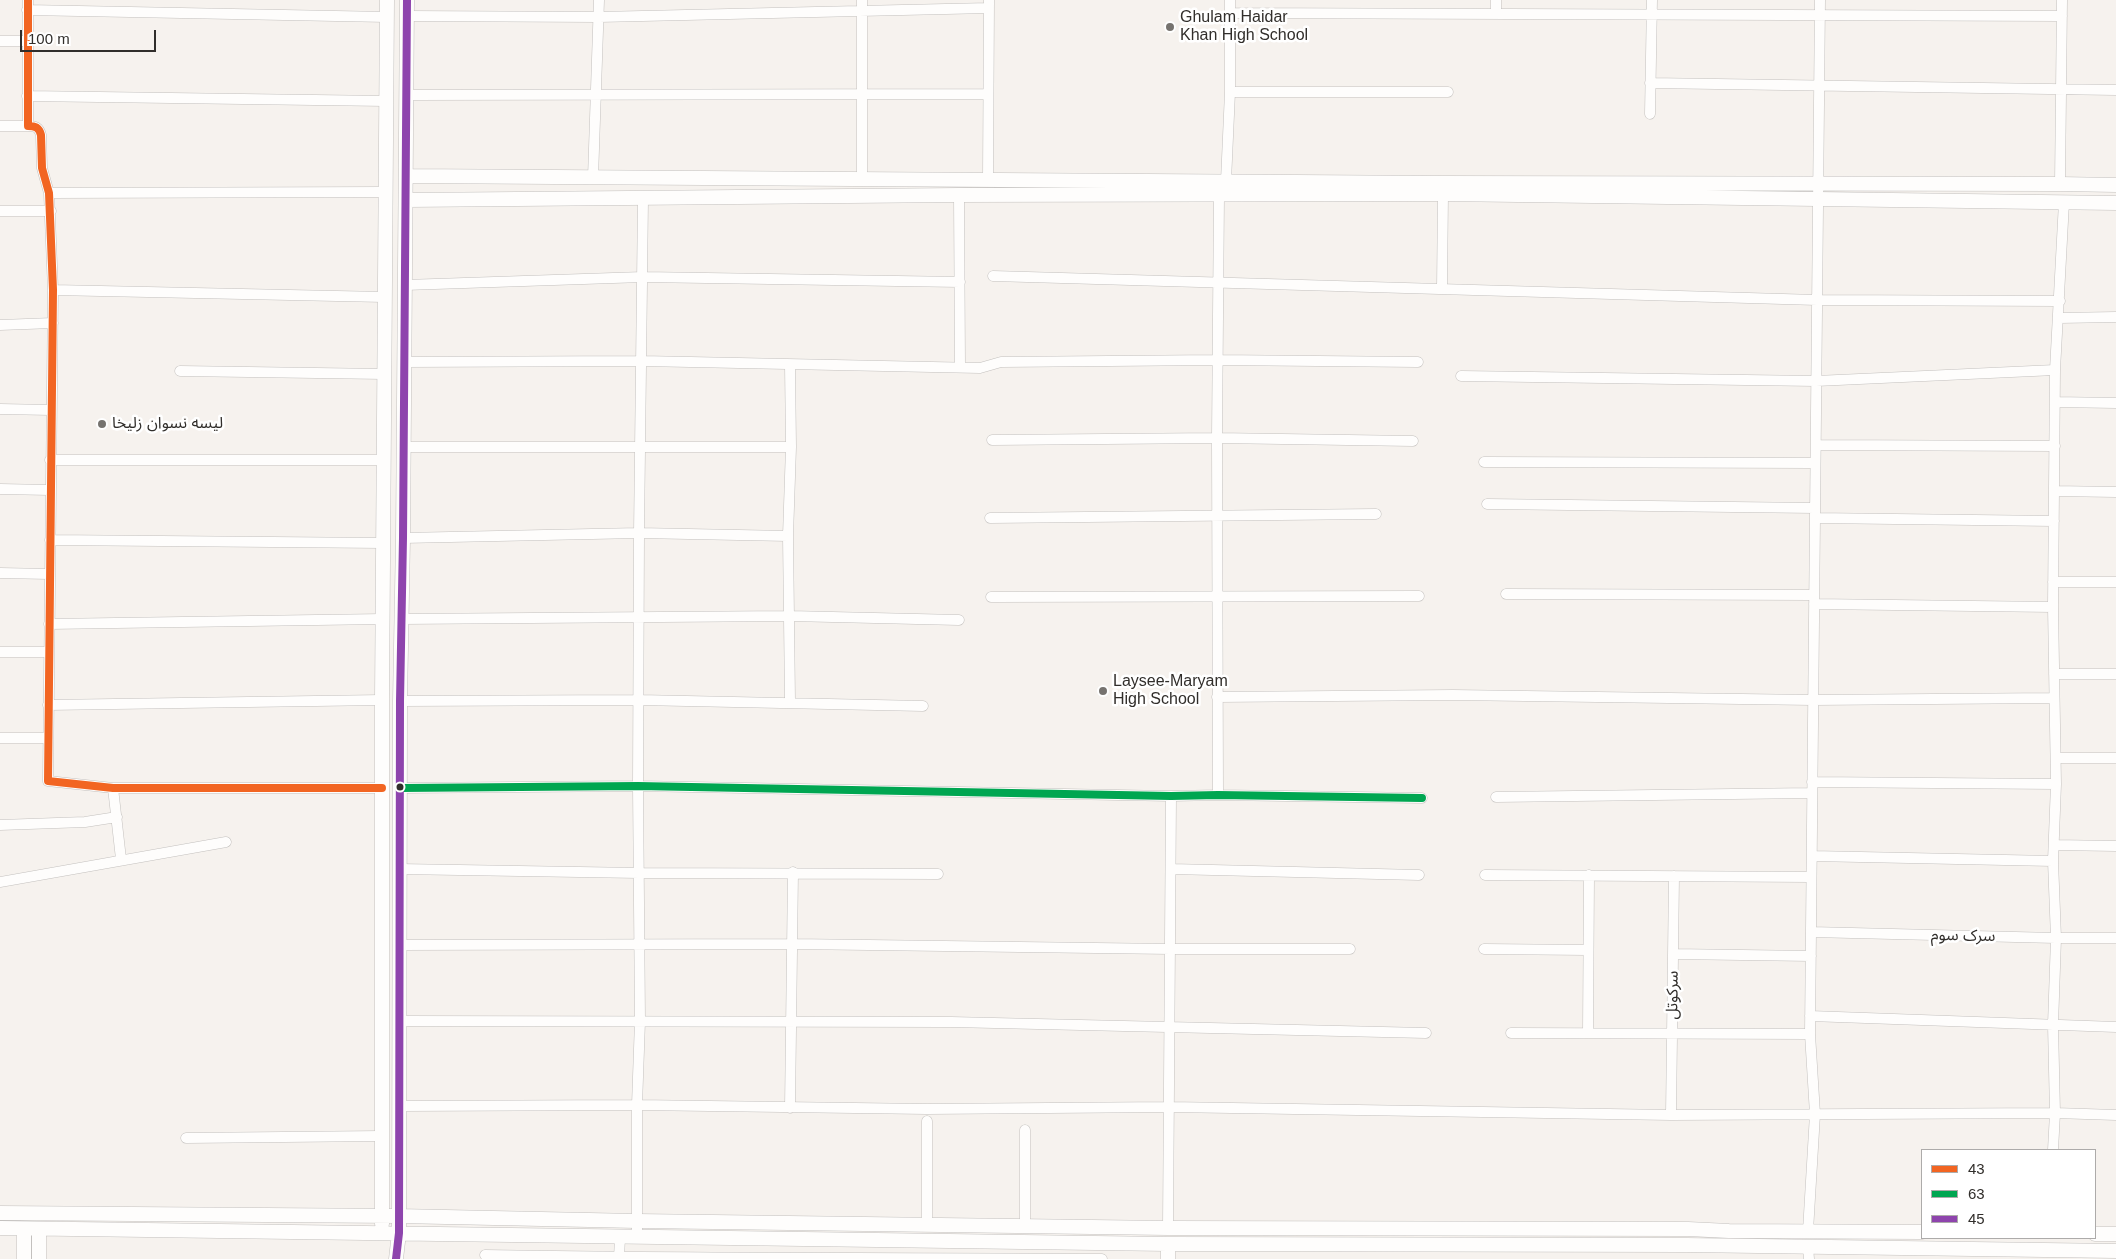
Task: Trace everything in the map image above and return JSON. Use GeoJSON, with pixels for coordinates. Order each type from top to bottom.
{"type":"FeatureCollection","features":[{"type":"Feature","properties":{"kind":"main road"},"geometry":{"type":"LineString","coordinates":[[382,1232],[382,619],[387,0]]}},
{"type":"Feature","properties":{"kind":"main road"},"geometry":{"type":"LineString","coordinates":[[397,1246],[400,701],[404,538],[404,362],[407,200],[407,0]]}},
{"type":"Feature","properties":{"kind":"main road"},"geometry":{"type":"LineString","coordinates":[[407,176],[988,180],[1219,195],[1443,194],[1818,198],[2116,204]]}},
{"type":"Feature","properties":{"kind":"main road"},"geometry":{"type":"LineString","coordinates":[[407,200],[959,195],[1132,188],[1226,181],[2116,185]]}},
{"type":"Feature","properties":{"kind":"main road"},"geometry":{"type":"LineString","coordinates":[[382,763],[400,763]]}},
{"type":"Feature","properties":{"kind":"main road"},"geometry":{"type":"LineString","coordinates":[[382,816],[400,817]]}},
{"type":"Feature","properties":{"kind":"main road"},"geometry":{"type":"LineString","coordinates":[[0,1213],[398,1216],[1168,1228],[1688,1229],[1921,1232]]}},
{"type":"Feature","properties":{"kind":"main road"},"geometry":{"type":"LineString","coordinates":[[1057,1242],[1062,1240],[1064,1235],[1062,1229],[1058,1226]]}},
{"type":"Feature","properties":{"kind":"main road"},"geometry":{"type":"LineString","coordinates":[[1100,1227],[1095,1235],[1101,1243]]}},
{"type":"Feature","properties":{"kind":"main road"},"geometry":{"type":"LineString","coordinates":[[0,1228],[382,1232],[397,1246],[637,1237],[1168,1244],[1686,1245],[1730,1246],[1808,1253],[2049,1254],[2116,1251]]}},
{"type":"Feature","properties":{"kind":"main road"},"geometry":{"type":"LineString","coordinates":[[24,1229],[24,1259]]}},
{"type":"Feature","properties":{"kind":"main road"},"geometry":{"type":"LineString","coordinates":[[39,1229],[39,1259]]}},
{"type":"Feature","properties":{"kind":"main road"},"geometry":{"type":"LineString","coordinates":[[1686,1245],[1689,1237],[1688,1229]]}},
{"type":"Feature","properties":{"kind":"main road"},"geometry":{"type":"LineString","coordinates":[[1729,1231],[1726,1238],[1730,1246]]}},
{"type":"Feature","properties":{"kind":"main road"},"geometry":{"type":"LineString","coordinates":[[2096,1234],[2116,1234]]}},
{"type":"Feature","properties":{"kind":"main road"},"geometry":{"type":"LineString","coordinates":[[1168,1244],[1168,1259]]}},
{"type":"Feature","properties":{"kind":"street"},"geometry":{"type":"LineString","coordinates":[[593,178],[599,0]]}},
{"type":"Feature","properties":{"kind":"street"},"geometry":{"type":"LineString","coordinates":[[862,0],[862,180]]}},
{"type":"Feature","properties":{"kind":"street"},"geometry":{"type":"LineString","coordinates":[[1226,181],[1230,92],[1230,0]]}},
{"type":"Feature","properties":{"kind":"street"},"geometry":{"type":"LineString","coordinates":[[1496,0],[1496,13]]}},
{"type":"Feature","properties":{"kind":"street"},"geometry":{"type":"LineString","coordinates":[[1650,114],[1652,0]]}},
{"type":"Feature","properties":{"kind":"street"},"geometry":{"type":"LineString","coordinates":[[1808,1231],[1815,1114],[1810,1016],[1820,0]]}},
{"type":"Feature","properties":{"kind":"street"},"geometry":{"type":"LineString","coordinates":[[2060,184],[2062,0]]}},
{"type":"Feature","properties":{"kind":"street"},"geometry":{"type":"LineString","coordinates":[[407,16],[599,17],[862,12],[989,4],[988,180]]}},
{"type":"Feature","properties":{"kind":"street"},"geometry":{"type":"LineString","coordinates":[[28,126],[28,5],[387,17]]}},
{"type":"Feature","properties":{"kind":"street"},"geometry":{"type":"LineString","coordinates":[[1230,13],[2062,16]]}},
{"type":"Feature","properties":{"kind":"street"},"geometry":{"type":"LineString","coordinates":[[0,41],[27,41]]}},
{"type":"Feature","properties":{"kind":"street"},"geometry":{"type":"LineString","coordinates":[[1650,83],[2116,90]]}},
{"type":"Feature","properties":{"kind":"street"},"geometry":{"type":"LineString","coordinates":[[1230,92],[1448,92]]}},
{"type":"Feature","properties":{"kind":"street"},"geometry":{"type":"LineString","coordinates":[[407,95],[988,94]]}},
{"type":"Feature","properties":{"kind":"street"},"geometry":{"type":"LineString","coordinates":[[27,96],[386,101]]}},
{"type":"Feature","properties":{"kind":"street"},"geometry":{"type":"LineString","coordinates":[[0,126],[36,126],[40,130],[42,168],[49,193],[51,211],[53,323],[50,460],[48,781],[113,788],[382,788]]}},
{"type":"Feature","properties":{"kind":"street"},"geometry":{"type":"LineString","coordinates":[[49,193],[386,192]]}},
{"type":"Feature","properties":{"kind":"street"},"geometry":{"type":"LineString","coordinates":[[1442,288],[1443,194]]}},
{"type":"Feature","properties":{"kind":"street"},"geometry":{"type":"LineString","coordinates":[[959,195],[960,367]]}},
{"type":"Feature","properties":{"kind":"street"},"geometry":{"type":"LineString","coordinates":[[1218,795],[1217,360],[1220,283],[1219,195]]}},
{"type":"Feature","properties":{"kind":"street"},"geometry":{"type":"LineString","coordinates":[[637,1237],[637,1105],[640,1021],[638,786],[643,199]]}},
{"type":"Feature","properties":{"kind":"street"},"geometry":{"type":"LineString","coordinates":[[2053,1149],[2055,1113],[2053,1025],[2056,938],[2053,861],[2056,784],[2053,607],[2054,446],[2055,370],[2064,202]]}},
{"type":"Feature","properties":{"kind":"street"},"geometry":{"type":"LineString","coordinates":[[0,212],[51,211]]}},
{"type":"Feature","properties":{"kind":"street"},"geometry":{"type":"LineString","coordinates":[[993,276],[1817,300],[2060,301]]}},
{"type":"Feature","properties":{"kind":"street"},"geometry":{"type":"LineString","coordinates":[[405,286],[642,277],[960,282]]}},
{"type":"Feature","properties":{"kind":"street"},"geometry":{"type":"LineString","coordinates":[[53,290],[384,297]]}},
{"type":"Feature","properties":{"kind":"street"},"geometry":{"type":"LineString","coordinates":[[2059,318],[2116,317]]}},
{"type":"Feature","properties":{"kind":"street"},"geometry":{"type":"LineString","coordinates":[[0,325],[53,323]]}},
{"type":"Feature","properties":{"kind":"street"},"geometry":{"type":"LineString","coordinates":[[404,362],[642,361],[980,368],[1001,362],[1217,360],[1418,362]]}},
{"type":"Feature","properties":{"kind":"street"},"geometry":{"type":"LineString","coordinates":[[790,365],[791,447],[788,536],[790,702]]}},
{"type":"Feature","properties":{"kind":"street"},"geometry":{"type":"LineString","coordinates":[[1461,376],[1816,381],[2055,370]]}},
{"type":"Feature","properties":{"kind":"street"},"geometry":{"type":"LineString","coordinates":[[180,371],[384,374]]}},
{"type":"Feature","properties":{"kind":"street"},"geometry":{"type":"LineString","coordinates":[[2055,402],[2116,403]]}},
{"type":"Feature","properties":{"kind":"street"},"geometry":{"type":"LineString","coordinates":[[0,409],[51,410]]}},
{"type":"Feature","properties":{"kind":"street"},"geometry":{"type":"LineString","coordinates":[[992,440],[1217,438],[1413,441]]}},
{"type":"Feature","properties":{"kind":"street"},"geometry":{"type":"LineString","coordinates":[[1816,445],[2054,446]]}},
{"type":"Feature","properties":{"kind":"street"},"geometry":{"type":"LineString","coordinates":[[404,447],[791,447]]}},
{"type":"Feature","properties":{"kind":"street"},"geometry":{"type":"LineString","coordinates":[[50,460],[384,460]]}},
{"type":"Feature","properties":{"kind":"street"},"geometry":{"type":"LineString","coordinates":[[1484,462],[1815,463]]}},
{"type":"Feature","properties":{"kind":"street"},"geometry":{"type":"LineString","coordinates":[[0,489],[50,490]]}},
{"type":"Feature","properties":{"kind":"street"},"geometry":{"type":"LineString","coordinates":[[2054,491],[2116,492]]}},
{"type":"Feature","properties":{"kind":"street"},"geometry":{"type":"LineString","coordinates":[[1487,504],[2054,521]]}},
{"type":"Feature","properties":{"kind":"street"},"geometry":{"type":"LineString","coordinates":[[990,518],[1376,514]]}},
{"type":"Feature","properties":{"kind":"street"},"geometry":{"type":"LineString","coordinates":[[404,538],[640,533],[788,536]]}},
{"type":"Feature","properties":{"kind":"street"},"geometry":{"type":"LineString","coordinates":[[50,540],[383,543]]}},
{"type":"Feature","properties":{"kind":"street"},"geometry":{"type":"LineString","coordinates":[[0,574],[49,574]]}},
{"type":"Feature","properties":{"kind":"street"},"geometry":{"type":"LineString","coordinates":[[2053,582],[2116,582]]}},
{"type":"Feature","properties":{"kind":"street"},"geometry":{"type":"LineString","coordinates":[[1506,594],[2053,607]]}},
{"type":"Feature","properties":{"kind":"street"},"geometry":{"type":"LineString","coordinates":[[992,597],[1419,596]]}},
{"type":"Feature","properties":{"kind":"street"},"geometry":{"type":"LineString","coordinates":[[401,619],[790,616],[958,620]]}},
{"type":"Feature","properties":{"kind":"street"},"geometry":{"type":"LineString","coordinates":[[49,624],[382,619]]}},
{"type":"Feature","properties":{"kind":"street"},"geometry":{"type":"LineString","coordinates":[[0,652],[49,652]]}},
{"type":"Feature","properties":{"kind":"street"},"geometry":{"type":"LineString","coordinates":[[2054,674],[2116,674]]}},
{"type":"Feature","properties":{"kind":"street"},"geometry":{"type":"LineString","coordinates":[[1218,698],[1453,695],[1813,700],[2054,698]]}},
{"type":"Feature","properties":{"kind":"street"},"geometry":{"type":"LineString","coordinates":[[48,705],[382,700]]}},
{"type":"Feature","properties":{"kind":"street"},"geometry":{"type":"LineString","coordinates":[[400,701],[639,700],[923,706]]}},
{"type":"Feature","properties":{"kind":"street"},"geometry":{"type":"LineString","coordinates":[[0,738],[48,738]]}},
{"type":"Feature","properties":{"kind":"street"},"geometry":{"type":"LineString","coordinates":[[2056,758],[2116,758]]}},
{"type":"Feature","properties":{"kind":"street"},"geometry":{"type":"LineString","coordinates":[[1812,782],[2056,784]]}},
{"type":"Feature","properties":{"kind":"street"},"geometry":{"type":"LineString","coordinates":[[401,788],[638,786],[1171,796],[1422,798]]}},
{"type":"Feature","properties":{"kind":"street"},"geometry":{"type":"LineString","coordinates":[[113,788],[121,859]]}},
{"type":"Feature","properties":{"kind":"street"},"geometry":{"type":"LineString","coordinates":[[1496,796],[1812,793]]}},
{"type":"Feature","properties":{"kind":"street"},"geometry":{"type":"LineString","coordinates":[[1168,1228],[1171,796]]}},
{"type":"Feature","properties":{"kind":"street"},"geometry":{"type":"LineString","coordinates":[[0,825],[85,822],[117,817]]}},
{"type":"Feature","properties":{"kind":"street"},"geometry":{"type":"LineString","coordinates":[[0,882],[121,859],[226,842]]}},
{"type":"Feature","properties":{"kind":"street"},"geometry":{"type":"LineString","coordinates":[[2054,844],[2116,846]]}},
{"type":"Feature","properties":{"kind":"street"},"geometry":{"type":"LineString","coordinates":[[1812,856],[2053,861]]}},
{"type":"Feature","properties":{"kind":"street"},"geometry":{"type":"LineString","coordinates":[[399,869],[638,873],[793,872],[938,874]]}},
{"type":"Feature","properties":{"kind":"street"},"geometry":{"type":"LineString","coordinates":[[1171,869],[1419,875]]}},
{"type":"Feature","properties":{"kind":"street"},"geometry":{"type":"LineString","coordinates":[[790,1108],[793,872]]}},
{"type":"Feature","properties":{"kind":"street"},"geometry":{"type":"LineString","coordinates":[[1485,875],[1812,877]]}},
{"type":"Feature","properties":{"kind":"street"},"geometry":{"type":"LineString","coordinates":[[1588,1033],[1589,875]]}},
{"type":"Feature","properties":{"kind":"street","name":"سرکوتل"},"geometry":{"type":"LineString","coordinates":[[1671,1115],[1674,876]]}},
{"type":"Feature","properties":{"kind":"street","name":"سرک سوم"},"geometry":{"type":"LineString","coordinates":[[1811,932],[2116,938]]}},
{"type":"Feature","properties":{"kind":"street"},"geometry":{"type":"LineString","coordinates":[[398,945],[792,944],[1171,949],[1350,949]]}},
{"type":"Feature","properties":{"kind":"street"},"geometry":{"type":"LineString","coordinates":[[1484,949],[1588,950]]}},
{"type":"Feature","properties":{"kind":"street"},"geometry":{"type":"LineString","coordinates":[[1673,954],[1811,956]]}},
{"type":"Feature","properties":{"kind":"street"},"geometry":{"type":"LineString","coordinates":[[1810,1016],[2116,1027]]}},
{"type":"Feature","properties":{"kind":"street"},"geometry":{"type":"LineString","coordinates":[[399,1021],[951,1022],[1426,1033]]}},
{"type":"Feature","properties":{"kind":"street"},"geometry":{"type":"LineString","coordinates":[[1511,1033],[1810,1034]]}},
{"type":"Feature","properties":{"kind":"street"},"geometry":{"type":"LineString","coordinates":[[399,1106],[1169,1107],[1671,1115],[2055,1113],[2116,1116]]}},
{"type":"Feature","properties":{"kind":"street"},"geometry":{"type":"LineString","coordinates":[[920,1258],[920,1241],[924,1225],[927,1121]]}},
{"type":"Feature","properties":{"kind":"street"},"geometry":{"type":"LineString","coordinates":[[1025,1130],[1025,1226]]}},
{"type":"Feature","properties":{"kind":"street"},"geometry":{"type":"LineString","coordinates":[[186,1138],[381,1136]]}},
{"type":"Feature","properties":{"kind":"street"},"geometry":{"type":"LineString","coordinates":[[619,1258],[620,1237]]}},
{"type":"Feature","properties":{"kind":"street"},"geometry":{"type":"LineString","coordinates":[[856,1240],[856,1258]]}},
{"type":"Feature","properties":{"kind":"street"},"geometry":{"type":"LineString","coordinates":[[485,1255],[619,1258],[1102,1259]]}},
{"type":"Feature","properties":{"kind":"transit line","name":"43"},"geometry":{"type":"LineString","coordinates":[[28,0],[28,126],[33,126],[39,130],[41,135],[42,168],[49,193],[53,290],[48,781],[113,788],[382,788]]}},
{"type":"Feature","properties":{"kind":"transit line","name":"45"},"geometry":{"type":"LineString","coordinates":[[396,1259],[399,1233],[400,701],[407,0]]}},
{"type":"Feature","properties":{"kind":"transit line","name":"63"},"geometry":{"type":"LineString","coordinates":[[401,788],[638,786],[1171,796],[1422,798]]}},
{"type":"Feature","properties":{"kind":"place","name":"Ghulam Haidar Khan High School"},"geometry":{"type":"Point","coordinates":[1170,27]}},
{"type":"Feature","properties":{"kind":"place","name":"لیسه نسوان زلیخا"},"geometry":{"type":"Point","coordinates":[102,424]}},
{"type":"Feature","properties":{"kind":"place","name":"Laysee-Maryam High School"},"geometry":{"type":"Point","coordinates":[1103,691]}}]}
